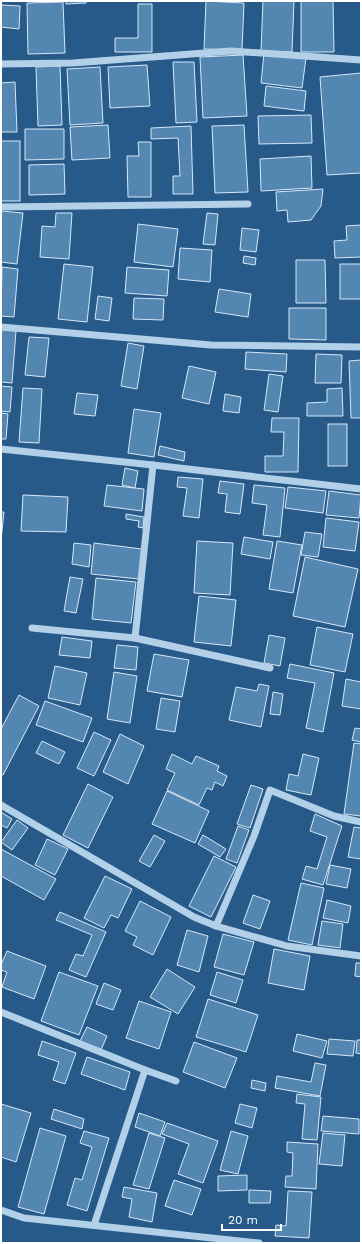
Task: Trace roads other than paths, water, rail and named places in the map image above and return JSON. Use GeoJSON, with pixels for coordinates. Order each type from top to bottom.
{"type":"FeatureCollection","features":[{"type":"Feature","properties":{"kind":"street"},"geometry":{"type":"LineString","coordinates":[[1,64],[73,63],[231,51],[361,60]]}},
{"type":"Feature","properties":{"kind":"street"},"geometry":{"type":"LineString","coordinates":[[1,207],[248,204]]}},
{"type":"Feature","properties":{"kind":"street"},"geometry":{"type":"LineString","coordinates":[[1,327],[211,345],[361,348]]}},
{"type":"Feature","properties":{"kind":"street"},"geometry":{"type":"LineString","coordinates":[[1,449],[361,489]]}},
{"type":"Feature","properties":{"kind":"street"},"geometry":{"type":"LineString","coordinates":[[135,638],[153,465]]}},
{"type":"Feature","properties":{"kind":"street"},"geometry":{"type":"LineString","coordinates":[[32,628],[135,638],[270,668]]}},
{"type":"Feature","properties":{"kind":"street"},"geometry":{"type":"LineString","coordinates":[[216,926],[254,836],[270,790],[334,816],[361,822]]}},
{"type":"Feature","properties":{"kind":"street"},"geometry":{"type":"LineString","coordinates":[[1,805],[194,917],[216,926],[287,946],[361,956]]}},
{"type":"Feature","properties":{"kind":"street"},"geometry":{"type":"LineString","coordinates":[[1,1012],[176,1081]]}},
{"type":"Feature","properties":{"kind":"street"},"geometry":{"type":"LineString","coordinates":[[94,1225],[145,1070]]}},
{"type":"Feature","properties":{"kind":"street"},"geometry":{"type":"LineString","coordinates":[[1,1210],[24,1218],[259,1243]]}}]}
